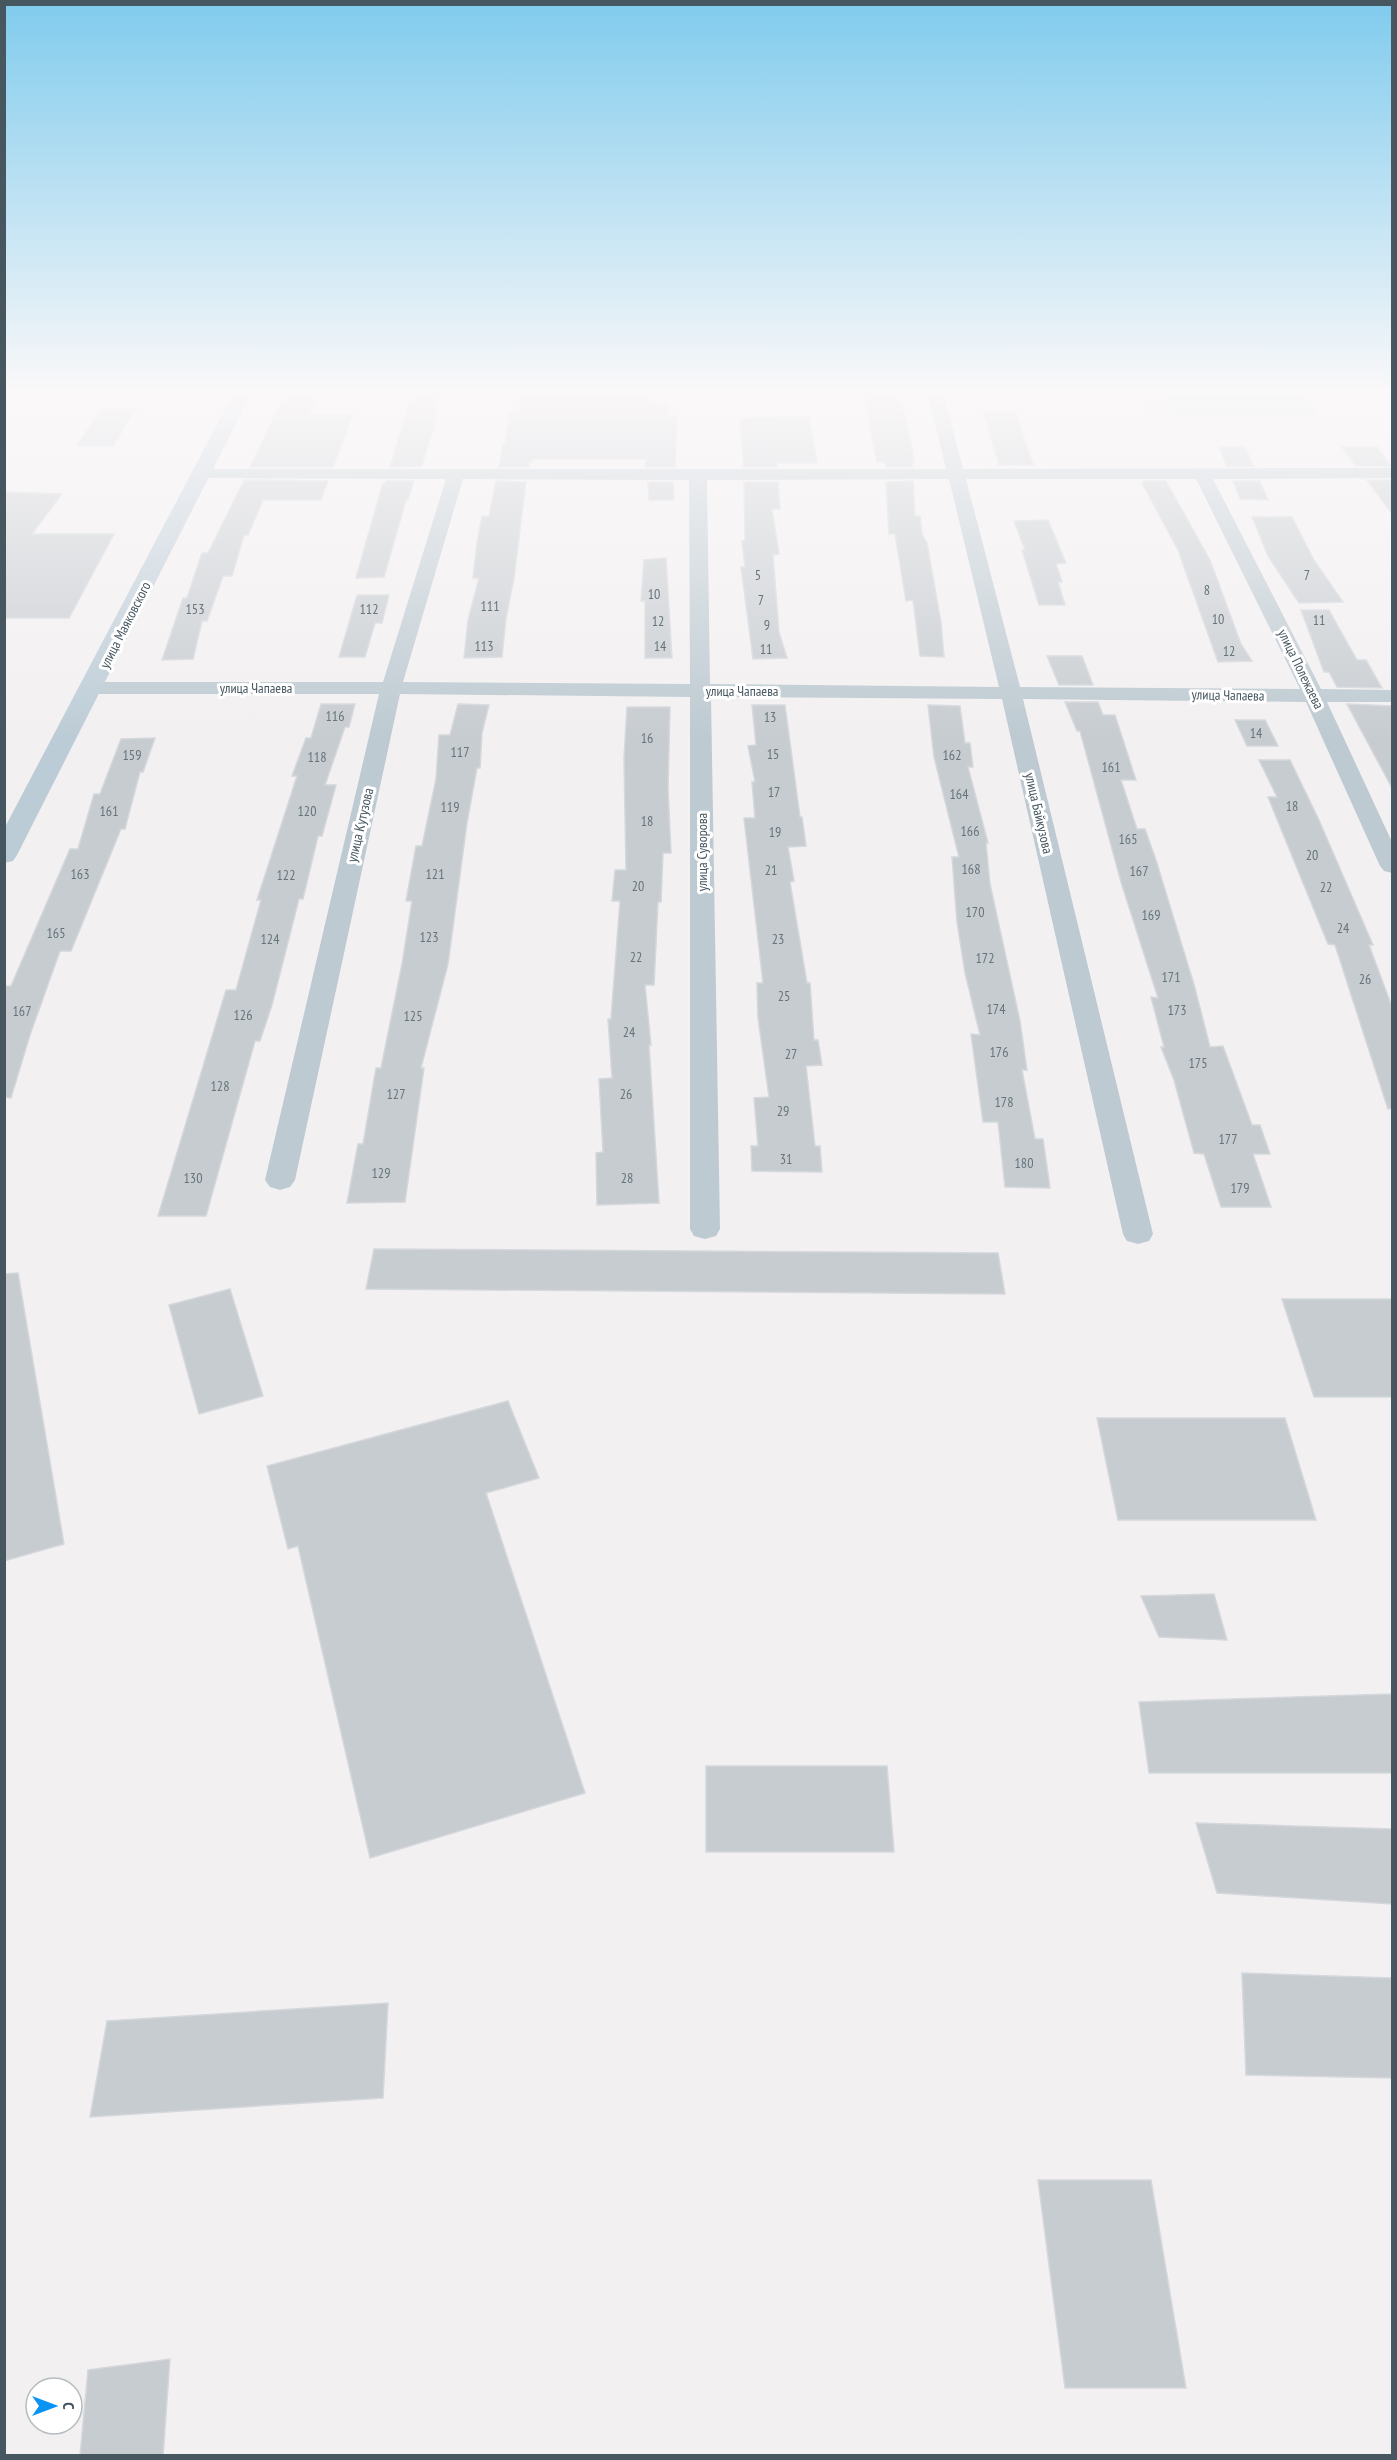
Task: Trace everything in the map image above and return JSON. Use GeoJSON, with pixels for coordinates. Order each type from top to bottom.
{"type":"FeatureCollection","features":[{"type":"Feature","properties":{"kind":"main road","name":"улица Маяковского"},"geometry":{"type":"LineString","coordinates":[[4,855],[185,509]]}},
{"type":"Feature","properties":{"kind":"street","name":"улица Кутузова"},"geometry":{"type":"LineString","coordinates":[[280,1180],[391,688],[445,509]]}},
{"type":"Feature","properties":{"kind":"street","name":"улица Суворова"},"geometry":{"type":"LineString","coordinates":[[698,509],[705,1229]]}},
{"type":"Feature","properties":{"kind":"street","name":"улица Байкузова"},"geometry":{"type":"LineString","coordinates":[[964,509],[1011,692],[1138,1234]]}},
{"type":"Feature","properties":{"kind":"street","name":"улица Полежаева"},"geometry":{"type":"LineString","coordinates":[[1220,509],[1314,696],[1392,866]]}},
{"type":"Feature","properties":{"kind":"street","name":"улица Чапаева"},"geometry":{"type":"LineString","coordinates":[[92,688],[391,688],[1392,696]]}},
{"type":"Feature","properties":{"kind":"building"},"geometry":{"type":"Polygon","coordinates":[[[4,509],[51,509],[32,534],[114,534],[69,618],[4,618],[4,509]]]}},
{"type":"Feature","properties":{"kind":"building"},"geometry":{"type":"Polygon","coordinates":[[[230,509],[259,509],[248,535],[244,535],[232,576],[223,576],[207,621],[202,621],[193,659],[162,660],[183,598],[187,598],[202,553],[208,553],[230,509]]]}},
{"type":"Feature","properties":{"kind":"building"},"geometry":{"type":"Polygon","coordinates":[[[376,509],[403,509],[384,577],[356,578],[376,509]]]}},
{"type":"Feature","properties":{"kind":"building"},"geometry":{"type":"Polygon","coordinates":[[[490,509],[523,509],[502,657],[464,658],[468,620],[479,578],[473,578],[477,543],[482,516],[489,516],[490,509]]]}},
{"type":"Feature","properties":{"kind":"building"},"geometry":{"type":"Polygon","coordinates":[[[744,509],[780,509],[772,509],[779,554],[773,555],[779,632],[787,658],[753,659],[741,567],[745,567],[742,541],[745,541],[744,509]]]}},
{"type":"Feature","properties":{"kind":"building"},"geometry":{"type":"Polygon","coordinates":[[[888,509],[915,509],[915,516],[920,516],[922,534],[927,543],[941,622],[944,657],[920,656],[913,600],[906,601],[895,534],[889,534],[888,509]]]}},
{"type":"Feature","properties":{"kind":"building"},"geometry":{"type":"Polygon","coordinates":[[[1156,509],[1181,509],[1210,560],[1241,644],[1252,661],[1218,662],[1178,550],[1156,509]]]}},
{"type":"Feature","properties":{"kind":"building"},"geometry":{"type":"Polygon","coordinates":[[[1252,517],[1292,517],[1314,560],[1343,602],[1299,603],[1268,556],[1252,517]]]}},
{"type":"Feature","properties":{"kind":"building"},"geometry":{"type":"Polygon","coordinates":[[[1048,520],[1066,563],[1056,564],[1062,582],[1058,582],[1065,605],[1039,605],[1022,550],[1025,550],[1014,521],[1048,520]]]}},
{"type":"Feature","properties":{"kind":"building"},"geometry":{"type":"Polygon","coordinates":[[[666,558],[672,658],[645,658],[645,601],[641,601],[644,560],[666,558]]]}},
{"type":"Feature","properties":{"kind":"building"},"geometry":{"type":"Polygon","coordinates":[[[357,595],[389,595],[382,623],[375,623],[365,657],[339,657],[357,595]]]}},
{"type":"Feature","properties":{"kind":"building"},"geometry":{"type":"Polygon","coordinates":[[[1301,610],[1329,610],[1357,660],[1366,660],[1382,688],[1337,687],[1329,672],[1324,672],[1301,610]]]}},
{"type":"Feature","properties":{"kind":"building"},"geometry":{"type":"Polygon","coordinates":[[[1047,656],[1082,656],[1093,685],[1059,685],[1047,656]]]}},
{"type":"Feature","properties":{"kind":"building"},"geometry":{"type":"Polygon","coordinates":[[[1065,702],[1098,702],[1103,715],[1115,715],[1136,780],[1121,780],[1137,829],[1145,829],[1156,860],[1195,988],[1210,1047],[1223,1046],[1252,1125],[1260,1125],[1270,1154],[1253,1154],[1271,1207],[1221,1207],[1204,1154],[1194,1153],[1174,1080],[1161,1047],[1164,1047],[1151,997],[1158,998],[1121,882],[1080,731],[1077,731],[1065,702]]]}},
{"type":"Feature","properties":{"kind":"building"},"geometry":{"type":"Polygon","coordinates":[[[321,704],[355,704],[349,727],[345,727],[325,785],[336,785],[322,836],[318,836],[303,899],[299,899],[272,1005],[260,1041],[255,1041],[206,1216],[158,1216],[226,990],[236,990],[261,900],[257,900],[297,776],[292,776],[306,738],[311,738],[321,704]]]}},
{"type":"Feature","properties":{"kind":"building"},"geometry":{"type":"Polygon","coordinates":[[[458,704],[489,705],[482,733],[480,768],[477,768],[467,823],[448,964],[421,1068],[424,1068],[405,1202],[347,1203],[358,1144],[363,1144],[376,1068],[381,1068],[402,964],[412,901],[406,901],[416,846],[422,846],[436,779],[439,735],[450,735],[458,704]]]}},
{"type":"Feature","properties":{"kind":"building"},"geometry":{"type":"Polygon","coordinates":[[[1347,704],[1392,706],[1392,788],[1347,704]]]}},
{"type":"Feature","properties":{"kind":"building"},"geometry":{"type":"Polygon","coordinates":[[[752,705],[785,705],[800,817],[802,817],[806,846],[788,847],[794,881],[790,882],[807,983],[810,983],[814,1040],[818,1040],[822,1065],[806,1066],[815,1146],[820,1146],[822,1172],[752,1171],[751,1146],[758,1146],[754,1098],[769,1097],[758,1018],[757,983],[763,983],[744,818],[755,818],[752,782],[755,782],[748,746],[756,745],[752,705]]]}},
{"type":"Feature","properties":{"kind":"building"},"geometry":{"type":"Polygon","coordinates":[[[928,705],[960,706],[965,743],[970,743],[973,767],[968,767],[988,843],[986,843],[990,884],[1020,1021],[1027,1070],[1022,1070],[1035,1139],[1043,1139],[1050,1188],[1005,1187],[998,1122],[983,1122],[971,1034],[980,1035],[965,973],[957,922],[952,857],[959,857],[934,757],[928,705]]]}},
{"type":"Feature","properties":{"kind":"building"},"geometry":{"type":"Polygon","coordinates":[[[627,707],[670,707],[668,788],[671,853],[663,853],[654,985],[645,985],[651,1045],[649,1045],[659,1203],[597,1205],[596,1153],[603,1152],[599,1079],[612,1078],[608,1019],[611,1019],[620,901],[612,901],[615,870],[626,870],[624,758],[627,707]]]}},
{"type":"Feature","properties":{"kind":"building"},"geometry":{"type":"Polygon","coordinates":[[[1235,720],[1265,720],[1278,746],[1247,746],[1235,720]]]}},
{"type":"Feature","properties":{"kind":"building"},"geometry":{"type":"Polygon","coordinates":[[[155,738],[143,772],[140,772],[125,829],[121,829],[71,951],[60,951],[30,1035],[11,1098],[4,1097],[4,986],[11,986],[70,849],[78,849],[94,794],[100,794],[121,739],[155,738]]]}},
{"type":"Feature","properties":{"kind":"building"},"geometry":{"type":"Polygon","coordinates":[[[1259,760],[1290,760],[1319,820],[1373,945],[1369,945],[1392,1007],[1392,1108],[1388,1109],[1335,945],[1328,944],[1268,797],[1277,797],[1259,760]]]}},
{"type":"Feature","properties":{"kind":"building"},"geometry":{"type":"Polygon","coordinates":[[[374,1249],[998,1253],[1005,1294],[366,1289],[374,1249]]]}},
{"type":"Feature","properties":{"kind":"building"},"geometry":{"type":"Polygon","coordinates":[[[18,1273],[64,1544],[4,1561],[4,1274],[18,1273]]]}},
{"type":"Feature","properties":{"kind":"building"},"geometry":{"type":"Polygon","coordinates":[[[230,1289],[263,1396],[199,1414],[169,1305],[230,1289]]]}},
{"type":"Feature","properties":{"kind":"building"},"geometry":{"type":"Polygon","coordinates":[[[1282,1299],[1392,1299],[1392,1397],[1314,1397],[1282,1299]]]}},
{"type":"Feature","properties":{"kind":"building"},"geometry":{"type":"Polygon","coordinates":[[[508,1401],[539,1478],[486,1493],[585,1793],[370,1858],[298,1546],[288,1549],[267,1466],[508,1401]]]}},
{"type":"Feature","properties":{"kind":"building"},"geometry":{"type":"Polygon","coordinates":[[[1097,1418],[1285,1418],[1316,1520],[1118,1520],[1097,1418]]]}},
{"type":"Feature","properties":{"kind":"building"},"geometry":{"type":"Polygon","coordinates":[[[1214,1594],[1227,1640],[1159,1637],[1141,1596],[1214,1594]]]}},
{"type":"Feature","properties":{"kind":"building"},"geometry":{"type":"Polygon","coordinates":[[[1392,1694],[1392,1773],[1149,1773],[1139,1702],[1392,1694]]]}},
{"type":"Feature","properties":{"kind":"building"},"geometry":{"type":"Polygon","coordinates":[[[706,1766],[887,1766],[894,1852],[706,1852],[706,1766]]]}},
{"type":"Feature","properties":{"kind":"building"},"geometry":{"type":"Polygon","coordinates":[[[1196,1823],[1392,1829],[1392,1904],[1217,1893],[1196,1823]]]}},
{"type":"Feature","properties":{"kind":"building"},"geometry":{"type":"Polygon","coordinates":[[[1242,1973],[1392,1978],[1392,2078],[1246,2075],[1242,1973]]]}},
{"type":"Feature","properties":{"kind":"building"},"geometry":{"type":"Polygon","coordinates":[[[388,2003],[383,2098],[90,2117],[107,2021],[388,2003]]]}},
{"type":"Feature","properties":{"kind":"building"},"geometry":{"type":"Polygon","coordinates":[[[1038,2180],[1151,2180],[1186,2388],[1065,2388],[1038,2180]]]}},
{"type":"Feature","properties":{"kind":"building"},"geometry":{"type":"Polygon","coordinates":[[[170,2359],[163,2456],[80,2456],[82,2436],[84,2436],[88,2370],[170,2359]]]}}]}
